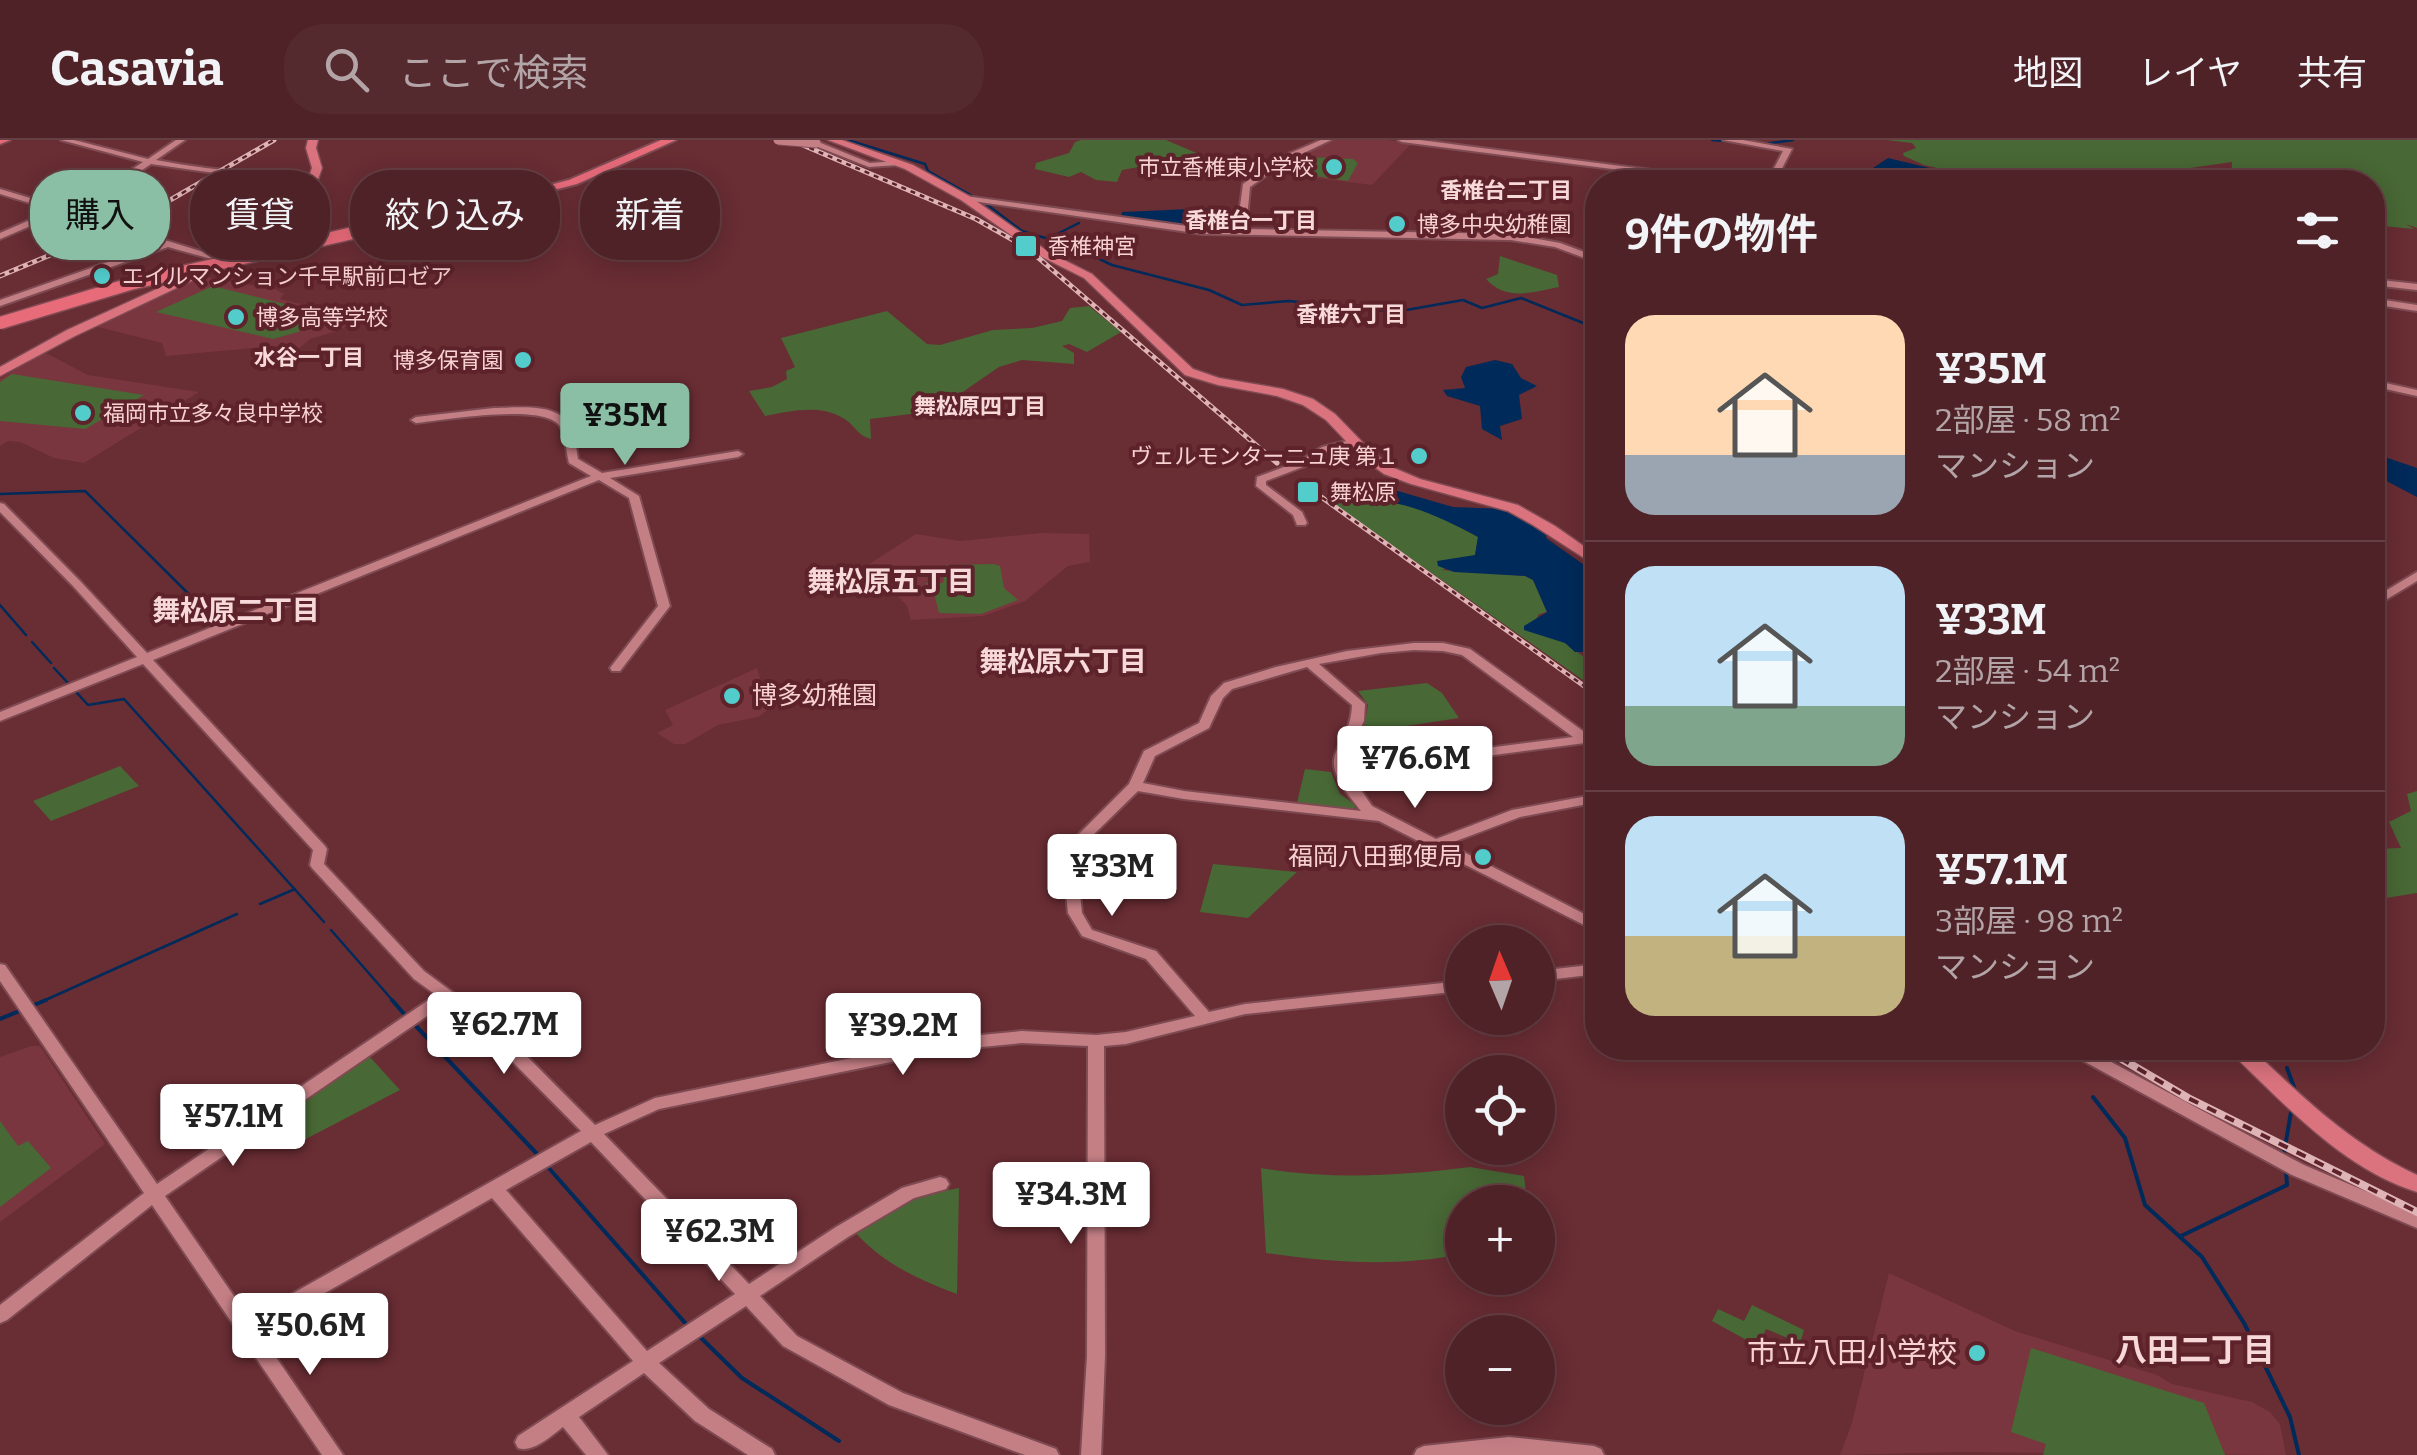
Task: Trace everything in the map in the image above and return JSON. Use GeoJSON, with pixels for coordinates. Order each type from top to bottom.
{"type":"FeatureCollection","features":[{"type":"Feature","properties":{"kind":"highway"},"geometry":{"type":"LineString","coordinates":[[560,182],[660,140]]}},
{"type":"Feature","properties":{"kind":"highway"},"geometry":{"type":"LineString","coordinates":[[560,185],[670,140]]}},
{"type":"Feature","properties":{"kind":"highway"},"geometry":{"type":"LineString","coordinates":[[0,326],[134,288],[350,236]]}},
{"type":"Feature","properties":{"kind":"main road"},"geometry":{"type":"LineString","coordinates":[[313,140],[314,170]]}},
{"type":"Feature","properties":{"kind":"main road"},"geometry":{"type":"LineString","coordinates":[[833,140],[898,163],[965,198],[1046,255],[1088,276],[1189,372],[1210,382],[1281,393],[1308,402],[1338,421],[1372,460],[1407,479],[1499,503],[1531,517],[1585,554]]}},
{"type":"Feature","properties":{"kind":"main road"},"geometry":{"type":"LineString","coordinates":[[0,372],[222,261]]}},
{"type":"Feature","properties":{"kind":"main road"},"geometry":{"type":"LineString","coordinates":[[2252,1060],[2333,1138],[2388,1172],[2417,1184]]}},
{"type":"Feature","properties":{"kind":"street"},"geometry":{"type":"LineString","coordinates":[[64,140],[150,162],[200,170]]}},
{"type":"Feature","properties":{"kind":"street"},"geometry":{"type":"LineString","coordinates":[[138,170],[181,140]]}},
{"type":"Feature","properties":{"kind":"street"},"geometry":{"type":"LineString","coordinates":[[771,140],[816,143],[862,163],[898,163]]}},
{"type":"Feature","properties":{"kind":"street"},"geometry":{"type":"LineString","coordinates":[[1241,232],[1246,186],[1284,160],[1326,140]]}},
{"type":"Feature","properties":{"kind":"street"},"geometry":{"type":"LineString","coordinates":[[1402,140],[1639,170]]}},
{"type":"Feature","properties":{"kind":"street"},"geometry":{"type":"LineString","coordinates":[[1726,140],[1788,148],[1776,170]]}},
{"type":"Feature","properties":{"kind":"street"},"geometry":{"type":"LineString","coordinates":[[0,191],[30,200]]}},
{"type":"Feature","properties":{"kind":"street"},"geometry":{"type":"LineString","coordinates":[[0,199],[13,195]]}},
{"type":"Feature","properties":{"kind":"street"},"geometry":{"type":"LineString","coordinates":[[965,198],[1165,228],[1492,235],[1557,245],[1585,255]]}},
{"type":"Feature","properties":{"kind":"street"},"geometry":{"type":"LineString","coordinates":[[0,236],[30,224]]}},
{"type":"Feature","properties":{"kind":"street"},"geometry":{"type":"LineString","coordinates":[[170,245],[222,261]]}},
{"type":"Feature","properties":{"kind":"street"},"geometry":{"type":"LineString","coordinates":[[0,303],[122,260]]}},
{"type":"Feature","properties":{"kind":"street"},"geometry":{"type":"LineString","coordinates":[[2385,283],[2417,287]]}},
{"type":"Feature","properties":{"kind":"street"},"geometry":{"type":"LineString","coordinates":[[2385,303],[2417,308]]}},
{"type":"Feature","properties":{"kind":"street"},"geometry":{"type":"LineString","coordinates":[[2385,386],[2417,393]]}},
{"type":"Feature","properties":{"kind":"street"},"geometry":{"type":"LineString","coordinates":[[416,420],[514,411],[555,416],[562,422],[573,461],[634,496],[664,606],[616,668]]}},
{"type":"Feature","properties":{"kind":"street"},"geometry":{"type":"LineString","coordinates":[[1301,524],[1298,514],[1262,486],[1260,480],[1304,463],[1326,449],[1355,442]]}},
{"type":"Feature","properties":{"kind":"street"},"geometry":{"type":"LineString","coordinates":[[0,717],[598,477],[738,454]]}},
{"type":"Feature","properties":{"kind":"street"},"geometry":{"type":"LineString","coordinates":[[0,506],[320,849],[317,864],[419,975],[487,1026],[790,1341],[896,1399],[1049,1455]]}},
{"type":"Feature","properties":{"kind":"street"},"geometry":{"type":"LineString","coordinates":[[2385,597],[2417,576]]}},
{"type":"Feature","properties":{"kind":"street"},"geometry":{"type":"LineString","coordinates":[[1207,1020],[1150,955],[1087,933],[1075,912],[1071,874],[1086,834],[1134,786],[1149,754],[1204,725],[1218,696],[1228,686],[1335,656],[1437,646],[1461,650],[1585,739],[1341,771]]}},
{"type":"Feature","properties":{"kind":"street"},"geometry":{"type":"LineString","coordinates":[[1310,663],[1358,704],[1358,720],[1340,756],[1341,771],[1349,788],[1377,818]]}},
{"type":"Feature","properties":{"kind":"street"},"geometry":{"type":"LineString","coordinates":[[1134,786],[1184,796],[1377,818],[1585,921]]}},
{"type":"Feature","properties":{"kind":"street"},"geometry":{"type":"LineString","coordinates":[[1433,845],[1517,813],[1585,800]]}},
{"type":"Feature","properties":{"kind":"street"},"geometry":{"type":"LineString","coordinates":[[0,969],[333,1455]]}},
{"type":"Feature","properties":{"kind":"street"},"geometry":{"type":"LineString","coordinates":[[1555,974],[1585,971]]}},
{"type":"Feature","properties":{"kind":"street"},"geometry":{"type":"LineString","coordinates":[[246,1329],[592,1133],[655,1104],[950,1044],[1022,1038],[1096,1041],[1154,1033],[1245,1009],[1445,988]]}},
{"type":"Feature","properties":{"kind":"street"},"geometry":{"type":"LineString","coordinates":[[0,1315],[153,1196],[446,996]]}},
{"type":"Feature","properties":{"kind":"street"},"geometry":{"type":"LineString","coordinates":[[1092,1455],[1096,1356],[1096,1041]]}},
{"type":"Feature","properties":{"kind":"street"},"geometry":{"type":"LineString","coordinates":[[2095,1060],[2298,1170],[2417,1221]]}},
{"type":"Feature","properties":{"kind":"street"},"geometry":{"type":"LineString","coordinates":[[525,1442],[648,1364],[744,1295],[908,1193],[940,1184]]}},
{"type":"Feature","properties":{"kind":"street"},"geometry":{"type":"LineString","coordinates":[[494,1188],[648,1364],[702,1415],[765,1455]]}},
{"type":"Feature","properties":{"kind":"street"},"geometry":{"type":"LineString","coordinates":[[566,1416],[598,1455]]}},
{"type":"Feature","properties":{"kind":"street"},"geometry":{"type":"LineString","coordinates":[[1424,1455],[1509,1446],[1594,1455]]}},
{"type":"Feature","properties":{"kind":"shaded area","name":"市立香椎東小学校"},"geometry":{"type":"Polygon","coordinates":[[[1332,140],[1412,143],[1372,185],[1271,172],[1332,140]]]}},
{"type":"Feature","properties":{"kind":"shaded area","name":"博多高等学校"},"geometry":{"type":"Polygon","coordinates":[[[201,276],[275,289],[284,294],[280,299],[329,311],[348,304],[357,319],[340,330],[310,339],[297,350],[274,346],[166,356],[162,343],[94,326],[201,276]]]}},
{"type":"Feature","properties":{"kind":"shaded area","name":"福岡市立多々良中学校"},"geometry":{"type":"Polygon","coordinates":[[[44,352],[88,375],[199,392],[84,463],[54,458],[20,442],[8,441],[0,446],[0,379],[44,352]]]}},
{"type":"Feature","properties":{"kind":"shaded area"},"geometry":{"type":"Polygon","coordinates":[[[1042,533],[1089,534],[1090,562],[1068,566],[1025,601],[983,616],[911,620],[907,606],[885,583],[880,584],[863,568],[916,534],[960,541],[1042,533]]]}},
{"type":"Feature","properties":{"kind":"shaded area","name":"博多幼稚園"},"geometry":{"type":"Polygon","coordinates":[[[757,668],[769,709],[758,717],[718,725],[685,744],[674,744],[657,733],[673,725],[665,710],[757,668]]]}},
{"type":"Feature","properties":{"kind":"shaded area"},"geometry":{"type":"Polygon","coordinates":[[[40,1046],[105,1144],[0,1222],[0,1057],[40,1046]]]}},
{"type":"Feature","properties":{"kind":"shaded area","name":"市立八田小学校"},"geometry":{"type":"Polygon","coordinates":[[[1889,1273],[2015,1331],[2157,1375],[2172,1384],[2252,1402],[2270,1412],[2280,1424],[2286,1455],[1840,1455],[1851,1426],[1889,1273]]]}},
{"type":"Feature","properties":{"kind":"green space"},"geometry":{"type":"Polygon","coordinates":[[[1166,140],[1213,160],[1182,172],[1150,165],[1122,170],[1117,182],[1096,180],[1081,172],[1069,177],[1035,169],[1036,163],[1069,153],[1075,142],[1166,140]]]}},
{"type":"Feature","properties":{"kind":"green space"},"geometry":{"type":"Polygon","coordinates":[[[1886,140],[2417,140],[2417,228],[2406,224],[2414,229],[2385,226],[2385,170],[2232,170],[2232,162],[2190,170],[1946,170],[1904,156],[1903,153],[1916,148],[1912,143],[1886,140]]]}},
{"type":"Feature","properties":{"kind":"green space"},"geometry":{"type":"Polygon","coordinates":[[[1309,157],[1353,159],[1358,163],[1348,181],[1277,170],[1309,157]]]}},
{"type":"Feature","properties":{"kind":"green space"},"geometry":{"type":"Polygon","coordinates":[[[1500,256],[1557,275],[1559,287],[1521,294],[1503,291],[1486,279],[1498,274],[1500,256]]]}},
{"type":"Feature","properties":{"kind":"green space"},"geometry":{"type":"Polygon","coordinates":[[[213,286],[305,309],[315,315],[313,322],[298,332],[273,339],[156,312],[213,286]]]}},
{"type":"Feature","properties":{"kind":"green space"},"geometry":{"type":"Polygon","coordinates":[[[1089,306],[1121,332],[1087,352],[1069,344],[1062,346],[1074,353],[1074,364],[1022,360],[999,367],[935,411],[870,419],[871,439],[846,420],[827,412],[806,410],[765,416],[749,391],[772,387],[787,379],[786,371],[795,367],[781,338],[887,311],[927,344],[940,345],[993,330],[1032,328],[1062,321],[1070,308],[1089,306]]]}},
{"type":"Feature","properties":{"kind":"green space"},"geometry":{"type":"Polygon","coordinates":[[[12,374],[144,395],[85,429],[0,421],[0,382],[12,374]]]}},
{"type":"Feature","properties":{"kind":"green space"},"geometry":{"type":"Polygon","coordinates":[[[1354,499],[1387,500],[1434,515],[1478,537],[1475,555],[1442,570],[1525,576],[1533,580],[1547,612],[1539,614],[1534,623],[1537,632],[1566,643],[1585,658],[1585,682],[1334,504],[1354,499]]]}},
{"type":"Feature","properties":{"kind":"green space"},"geometry":{"type":"Polygon","coordinates":[[[946,565],[1000,566],[1004,588],[1018,600],[981,614],[939,613],[926,583],[943,583],[946,565]]]}},
{"type":"Feature","properties":{"kind":"green space"},"geometry":{"type":"Polygon","coordinates":[[[1427,683],[1442,693],[1459,718],[1380,730],[1364,728],[1368,705],[1358,691],[1427,683]]]}},
{"type":"Feature","properties":{"kind":"green space"},"geometry":{"type":"Polygon","coordinates":[[[120,766],[139,786],[51,821],[33,801],[120,766]]]}},
{"type":"Feature","properties":{"kind":"green space"},"geometry":{"type":"Polygon","coordinates":[[[1305,769],[1331,772],[1340,794],[1357,806],[1352,810],[1297,803],[1305,769]]]}},
{"type":"Feature","properties":{"kind":"green space"},"geometry":{"type":"Polygon","coordinates":[[[2417,791],[2417,893],[2385,898],[2385,849],[2401,848],[2389,822],[2411,811],[2407,794],[2417,791]]]}},
{"type":"Feature","properties":{"kind":"green space"},"geometry":{"type":"Polygon","coordinates":[[[1213,864],[1297,872],[1248,918],[1200,912],[1213,864]]]}},
{"type":"Feature","properties":{"kind":"green space"},"geometry":{"type":"Polygon","coordinates":[[[369,1056],[400,1090],[300,1142],[280,1115],[369,1056]]]}},
{"type":"Feature","properties":{"kind":"green space"},"geometry":{"type":"Polygon","coordinates":[[[0,1121],[18,1146],[28,1141],[51,1168],[0,1207],[0,1121]]]}},
{"type":"Feature","properties":{"kind":"green space"},"geometry":{"type":"Polygon","coordinates":[[[1470,1167],[1524,1176],[1525,1185],[1445,1185],[1445,1256],[1364,1262],[1266,1253],[1261,1168],[1313,1174],[1418,1173],[1470,1167]]]}},
{"type":"Feature","properties":{"kind":"green space"},"geometry":{"type":"Polygon","coordinates":[[[959,1188],[957,1294],[902,1269],[855,1232],[912,1197],[959,1188]]]}},
{"type":"Feature","properties":{"kind":"green space"},"geometry":{"type":"Polygon","coordinates":[[[1752,1305],[1804,1330],[1800,1343],[1766,1329],[1759,1347],[1712,1321],[1718,1309],[1744,1321],[1752,1305]]]}},
{"type":"Feature","properties":{"kind":"green space"},"geometry":{"type":"Polygon","coordinates":[[[2031,1348],[2204,1403],[2225,1455],[2043,1455],[2046,1444],[2011,1432],[2031,1348]]]}},
{"type":"Feature","properties":{"kind":"water"},"geometry":{"type":"Polygon","coordinates":[[[1888,158],[1938,170],[1881,170],[1873,168],[1888,158]]]}},
{"type":"Feature","properties":{"kind":"water"},"geometry":{"type":"Polygon","coordinates":[[[1212,208],[1214,228],[1121,220],[1122,212],[1212,208]]]}},
{"type":"Feature","properties":{"kind":"water"},"geometry":{"type":"Polygon","coordinates":[[[1495,360],[1512,364],[1521,378],[1537,386],[1519,395],[1522,419],[1500,426],[1502,440],[1482,429],[1480,406],[1447,396],[1443,390],[1465,388],[1461,377],[1466,367],[1495,360]]]}},
{"type":"Feature","properties":{"kind":"water"},"geometry":{"type":"Polygon","coordinates":[[[2385,457],[2417,468],[2417,497],[2385,480],[2385,457]]]}},
{"type":"Feature","properties":{"kind":"water"},"geometry":{"type":"Polygon","coordinates":[[[1384,487],[1453,507],[1507,509],[1547,532],[1546,538],[1585,566],[1585,652],[1575,652],[1565,643],[1524,630],[1524,626],[1547,612],[1533,580],[1525,576],[1454,572],[1438,566],[1437,561],[1475,555],[1478,537],[1410,507],[1375,500],[1336,500],[1330,495],[1384,487]]]}},
{"type":"Feature","properties":{"kind":"waterway"},"geometry":{"type":"LineString","coordinates":[[848,140],[925,164],[928,171],[974,197]]}},
{"type":"Feature","properties":{"kind":"waterway"},"geometry":{"type":"LineString","coordinates":[[1712,140],[1737,142]]}},
{"type":"Feature","properties":{"kind":"waterway"},"geometry":{"type":"LineString","coordinates":[[1765,144],[1793,140]]}},
{"type":"Feature","properties":{"kind":"waterway"},"geometry":{"type":"LineString","coordinates":[[985,203],[1022,231],[1072,246],[1112,265],[1209,290],[1242,305],[1289,301],[1395,312],[1463,300],[1482,308],[1521,298],[1585,324]]}},
{"type":"Feature","properties":{"kind":"waterway"},"geometry":{"type":"LineString","coordinates":[[1049,238],[1079,223]]}},
{"type":"Feature","properties":{"kind":"waterway"},"geometry":{"type":"LineString","coordinates":[[0,494],[85,491],[218,623]]}},
{"type":"Feature","properties":{"kind":"waterway"},"geometry":{"type":"LineString","coordinates":[[0,605],[26,635]]}},
{"type":"Feature","properties":{"kind":"waterway"},"geometry":{"type":"LineString","coordinates":[[32,642],[51,663]]}},
{"type":"Feature","properties":{"kind":"waterway"},"geometry":{"type":"LineString","coordinates":[[54,668],[68,683]]}},
{"type":"Feature","properties":{"kind":"waterway"},"geometry":{"type":"LineString","coordinates":[[77,693],[88,705],[124,699],[295,889]]}},
{"type":"Feature","properties":{"kind":"waterway"},"geometry":{"type":"LineString","coordinates":[[260,904],[295,889]]}},
{"type":"Feature","properties":{"kind":"waterway"},"geometry":{"type":"LineString","coordinates":[[295,889],[324,922]]}},
{"type":"Feature","properties":{"kind":"waterway"},"geometry":{"type":"LineString","coordinates":[[41,1002],[237,914]]}},
{"type":"Feature","properties":{"kind":"waterway"},"geometry":{"type":"LineString","coordinates":[[331,930],[394,1002]]}},
{"type":"Feature","properties":{"kind":"waterway"},"geometry":{"type":"LineString","coordinates":[[34,1005],[46,1000]]}},
{"type":"Feature","properties":{"kind":"waterway"},"geometry":{"type":"LineString","coordinates":[[392,1000],[405,1015]]}},
{"type":"Feature","properties":{"kind":"waterway"},"geometry":{"type":"LineString","coordinates":[[0,1019],[22,1010]]}},
{"type":"Feature","properties":{"kind":"waterway"},"geometry":{"type":"LineString","coordinates":[[414,1024],[539,1156]]}},
{"type":"Feature","properties":{"kind":"waterway"},"geometry":{"type":"LineString","coordinates":[[2287,1068],[2295,1090]]}},
{"type":"Feature","properties":{"kind":"waterway"},"geometry":{"type":"LineString","coordinates":[[2093,1097],[2125,1138],[2145,1205],[2202,1257],[2244,1323],[2290,1417],[2299,1455]]}},
{"type":"Feature","properties":{"kind":"waterway"},"geometry":{"type":"LineString","coordinates":[[2284,1153],[2291,1112]]}},
{"type":"Feature","properties":{"kind":"waterway"},"geometry":{"type":"LineString","coordinates":[[547,1166],[687,1325]]}},
{"type":"Feature","properties":{"kind":"waterway"},"geometry":{"type":"LineString","coordinates":[[2181,1236],[2287,1185],[2286,1171]]}},
{"type":"Feature","properties":{"kind":"waterway"},"geometry":{"type":"LineString","coordinates":[[697,1334],[742,1378],[839,1441]]}},
{"type":"Feature","properties":{"kind":"railway"},"geometry":{"type":"LineString","coordinates":[[0,276],[139,218],[274,140]]}},
{"type":"Feature","properties":{"kind":"railway"},"geometry":{"type":"LineString","coordinates":[[791,140],[976,219],[1027,248],[1277,463]]}},
{"type":"Feature","properties":{"kind":"railway"},"geometry":{"type":"LineString","coordinates":[[1306,486],[1585,687]]}},
{"type":"Feature","properties":{"kind":"railway"},"geometry":{"type":"LineString","coordinates":[[2123,1060],[2188,1098],[2417,1212]]}},
{"type":"Feature","properties":{"kind":"place","name":"市立香椎東小学校"},"geometry":{"type":"Point","coordinates":[1334,167]}},
{"type":"Feature","properties":{"kind":"place","name":"博多中央幼稚園"},"geometry":{"type":"Point","coordinates":[1397,224]}},
{"type":"Feature","properties":{"kind":"place","name":"香椎神宮"},"geometry":{"type":"Point","coordinates":[1026,246]}},
{"type":"Feature","properties":{"kind":"place","name":"エイルマンション千早駅前ロゼア"},"geometry":{"type":"Point","coordinates":[102,276]}},
{"type":"Feature","properties":{"kind":"place","name":"博多高等学校"},"geometry":{"type":"Point","coordinates":[236,317]}},
{"type":"Feature","properties":{"kind":"place","name":"博多保育園"},"geometry":{"type":"Point","coordinates":[523,360]}},
{"type":"Feature","properties":{"kind":"place","name":"福岡市立多々良中学校"},"geometry":{"type":"Point","coordinates":[83,413]}},
{"type":"Feature","properties":{"kind":"place","name":"ヴェルモンターニュ庚 第１"},"geometry":{"type":"Point","coordinates":[1419,456]}},
{"type":"Feature","properties":{"kind":"place","name":"舞松原"},"geometry":{"type":"Point","coordinates":[1308,492]}},
{"type":"Feature","properties":{"kind":"place","name":"博多幼稚園"},"geometry":{"type":"Point","coordinates":[732,696]}},
{"type":"Feature","properties":{"kind":"place","name":"福岡八田郵便局"},"geometry":{"type":"Point","coordinates":[1483,857]}},
{"type":"Feature","properties":{"kind":"place","name":"市立八田小学校"},"geometry":{"type":"Point","coordinates":[1977,1353]}},
{"type":"Feature","properties":{"kind":"district","name":"香椎台二丁目"},"geometry":{"type":"Point","coordinates":[1506,190]}},
{"type":"Feature","properties":{"kind":"district","name":"香椎台一丁目"},"geometry":{"type":"Point","coordinates":[1251,220]}},
{"type":"Feature","properties":{"kind":"district","name":"香椎六丁目"},"geometry":{"type":"Point","coordinates":[1351,314]}},
{"type":"Feature","properties":{"kind":"district","name":"水谷一丁目"},"geometry":{"type":"Point","coordinates":[309,357]}},
{"type":"Feature","properties":{"kind":"district","name":"舞松原四丁目"},"geometry":{"type":"Point","coordinates":[980,406]}},
{"type":"Feature","properties":{"kind":"district","name":"舞松原五丁目"},"geometry":{"type":"Point","coordinates":[891,581]}},
{"type":"Feature","properties":{"kind":"district","name":"舞松原二丁目"},"geometry":{"type":"Point","coordinates":[236,610]}},
{"type":"Feature","properties":{"kind":"district","name":"舞松原六丁目"},"geometry":{"type":"Point","coordinates":[1063,661]}},
{"type":"Feature","properties":{"kind":"district","name":"八田二丁目"},"geometry":{"type":"Point","coordinates":[2195,1350]}}]}
